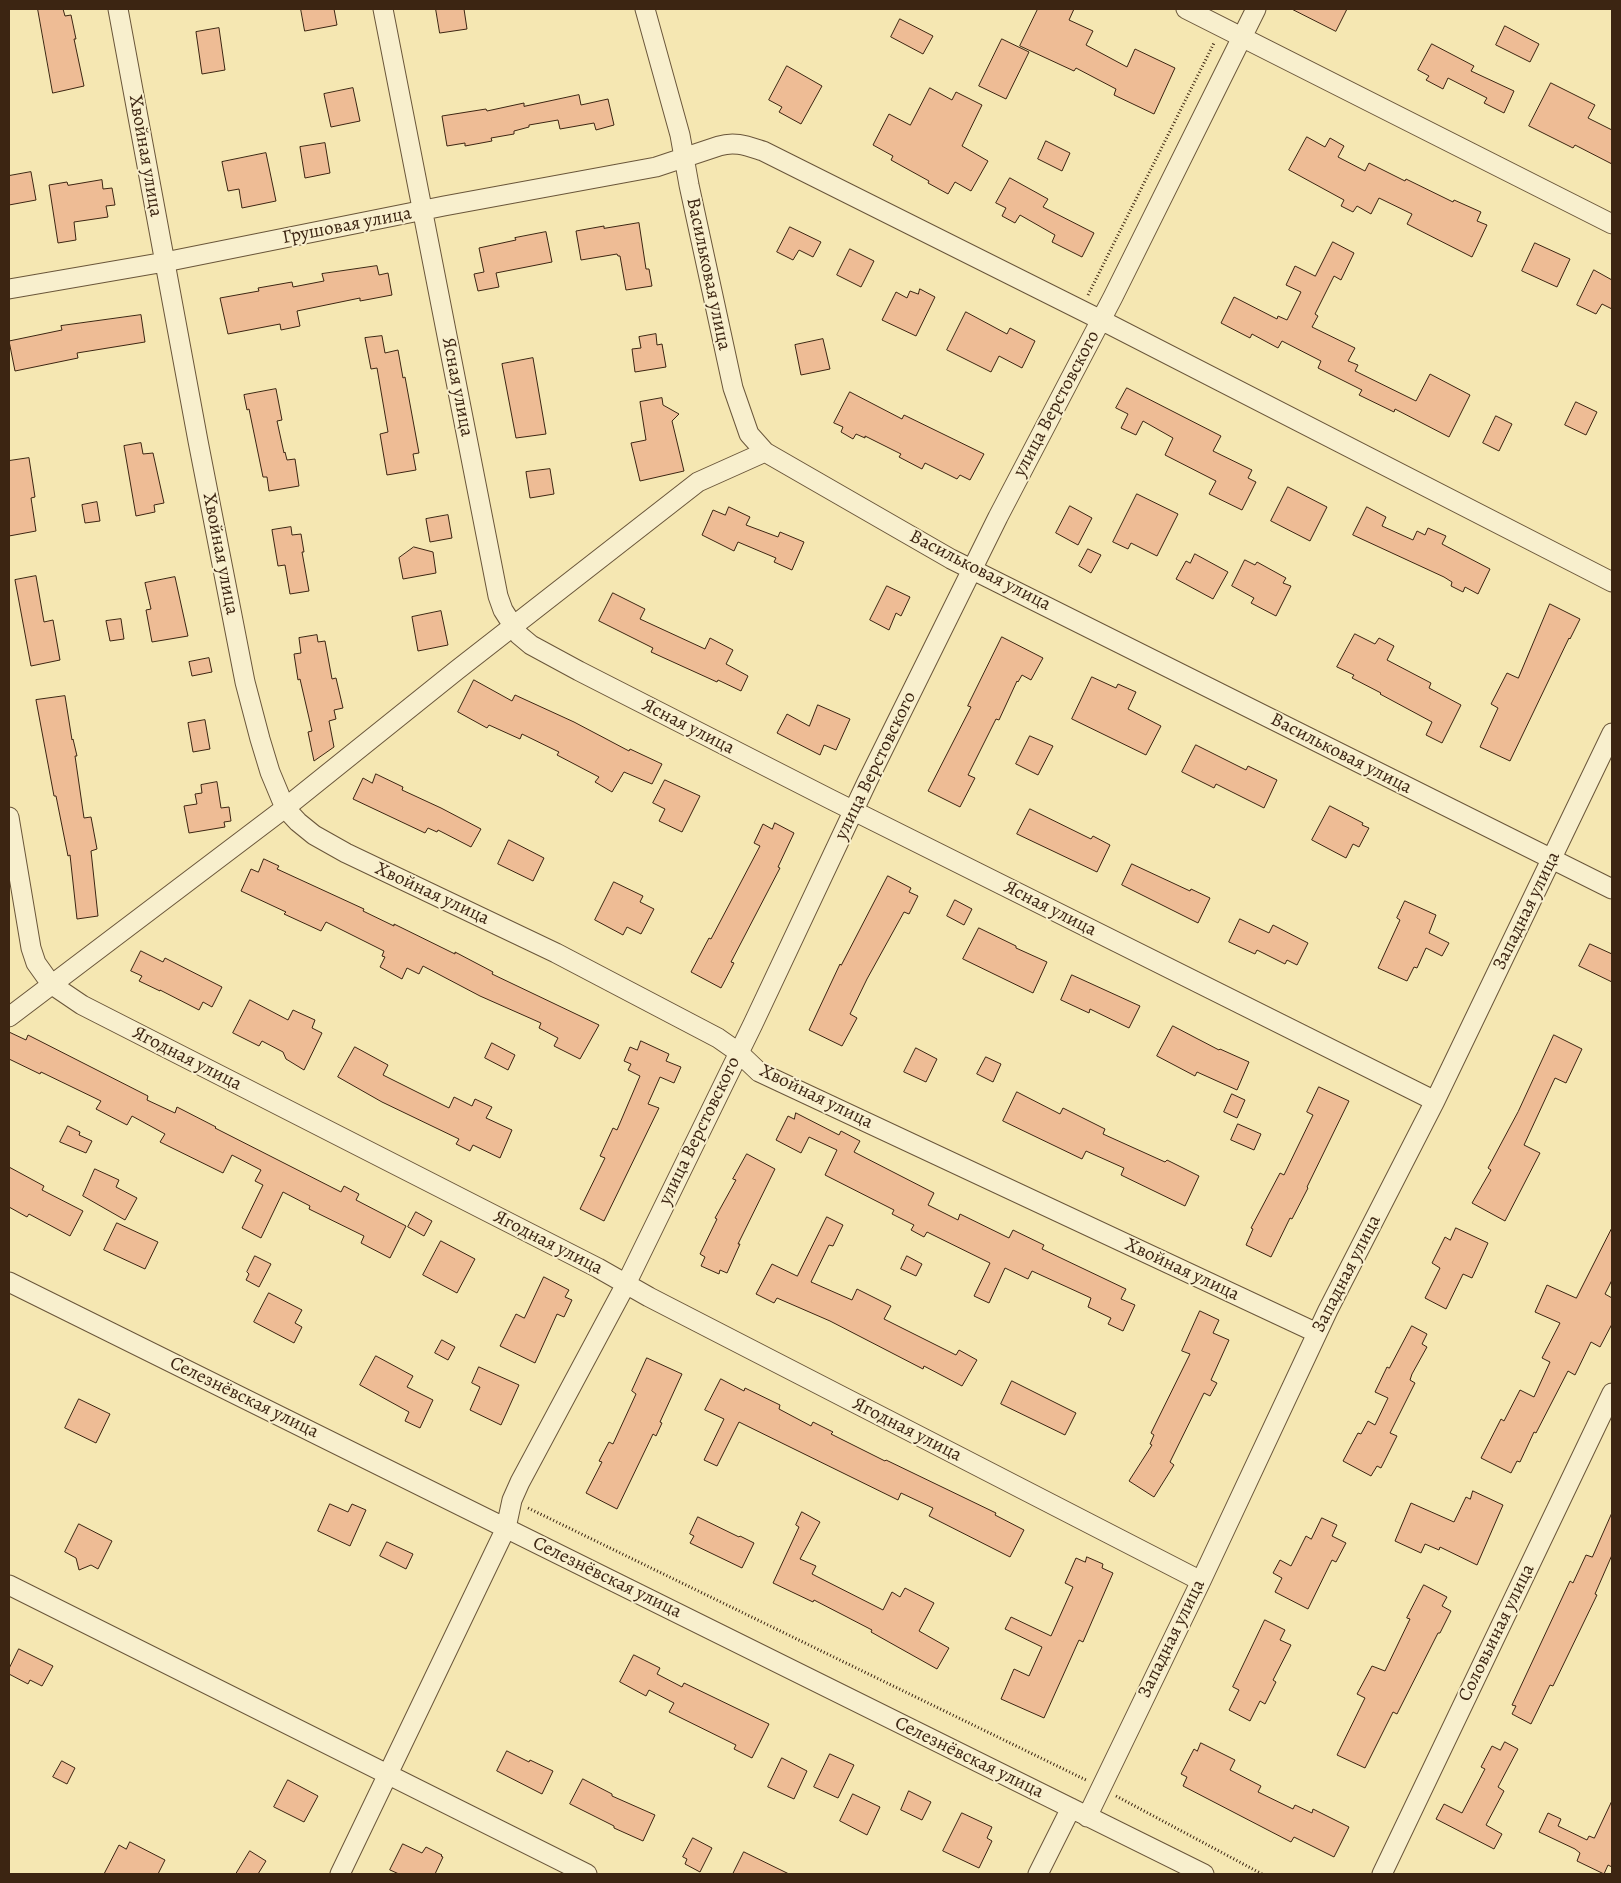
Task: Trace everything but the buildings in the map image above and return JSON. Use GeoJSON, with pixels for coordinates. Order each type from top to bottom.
{"type":"FeatureCollection","features":[{"type":"Feature","properties":{"kind":"street","name":"Хвойная улица"},"geometry":{"type":"LineString","coordinates":[[118,9],[245,682],[270,772],[285,808],[314,835],[346,853],[556,953],[718,1038],[738,1052],[759,1072],[1317,1333]]}},
{"type":"Feature","properties":{"kind":"street","name":"Ясная улица"},"geometry":{"type":"LineString","coordinates":[[383,9],[498,596],[503,610],[519,635],[531,645],[579,671],[854,811],[1435,1101]]}},
{"type":"Feature","properties":{"kind":"street","name":"Васильковая улица"},"geometry":{"type":"LineString","coordinates":[[645,9],[680,135],[733,388],[748,434],[765,452],[951,559],[1612,889]]}},
{"type":"Feature","properties":{"kind":"street"},"geometry":{"type":"LineString","coordinates":[[1186,9],[1612,224]]}},
{"type":"Feature","properties":{"kind":"street","name":"улица Верстовского"},"geometry":{"type":"LineString","coordinates":[[340,1874],[506,1528],[512,1500],[520,1482],[626,1284],[998,517],[1101,320],[1256,9]]}},
{"type":"Feature","properties":{"kind":"street","name":"Грушовая улица"},"geometry":{"type":"LineString","coordinates":[[9,289],[165,262],[423,210],[656,167],[729,143],[739,144],[763,151],[1101,320],[1612,582]]}},
{"type":"Feature","properties":{"kind":"street"},"geometry":{"type":"LineString","coordinates":[[9,1017],[285,808],[513,626],[698,482],[765,452]]}},
{"type":"Feature","properties":{"kind":"street","name":"Западная улица"},"geometry":{"type":"LineString","coordinates":[[1038,1874],[1079,1813],[1100,1787],[1201,1581],[1317,1333],[1435,1101],[1612,733]]}},
{"type":"Feature","properties":{"kind":"street","name":"Ягодная улица"},"geometry":{"type":"LineString","coordinates":[[9,817],[31,948],[36,963],[51,984],[82,1005],[1201,1581]]}},
{"type":"Feature","properties":{"kind":"street","name":"Селезнёвская улица"},"geometry":{"type":"LineString","coordinates":[[9,1282],[1204,1874]]}},
{"type":"Feature","properties":{"kind":"street","name":"Соловьиная улица"},"geometry":{"type":"LineString","coordinates":[[1382,1874],[1612,1393]]}},
{"type":"Feature","properties":{"kind":"street"},"geometry":{"type":"LineString","coordinates":[[9,1585],[587,1874]]}},
{"type":"Feature","properties":{"kind":"path"},"geometry":{"type":"LineString","coordinates":[[1081,310],[1222,27]]}},
{"type":"Feature","properties":{"kind":"path"},"geometry":{"type":"LineString","coordinates":[[512,1500],[1100,1787],[1262,1874]]}}]}
